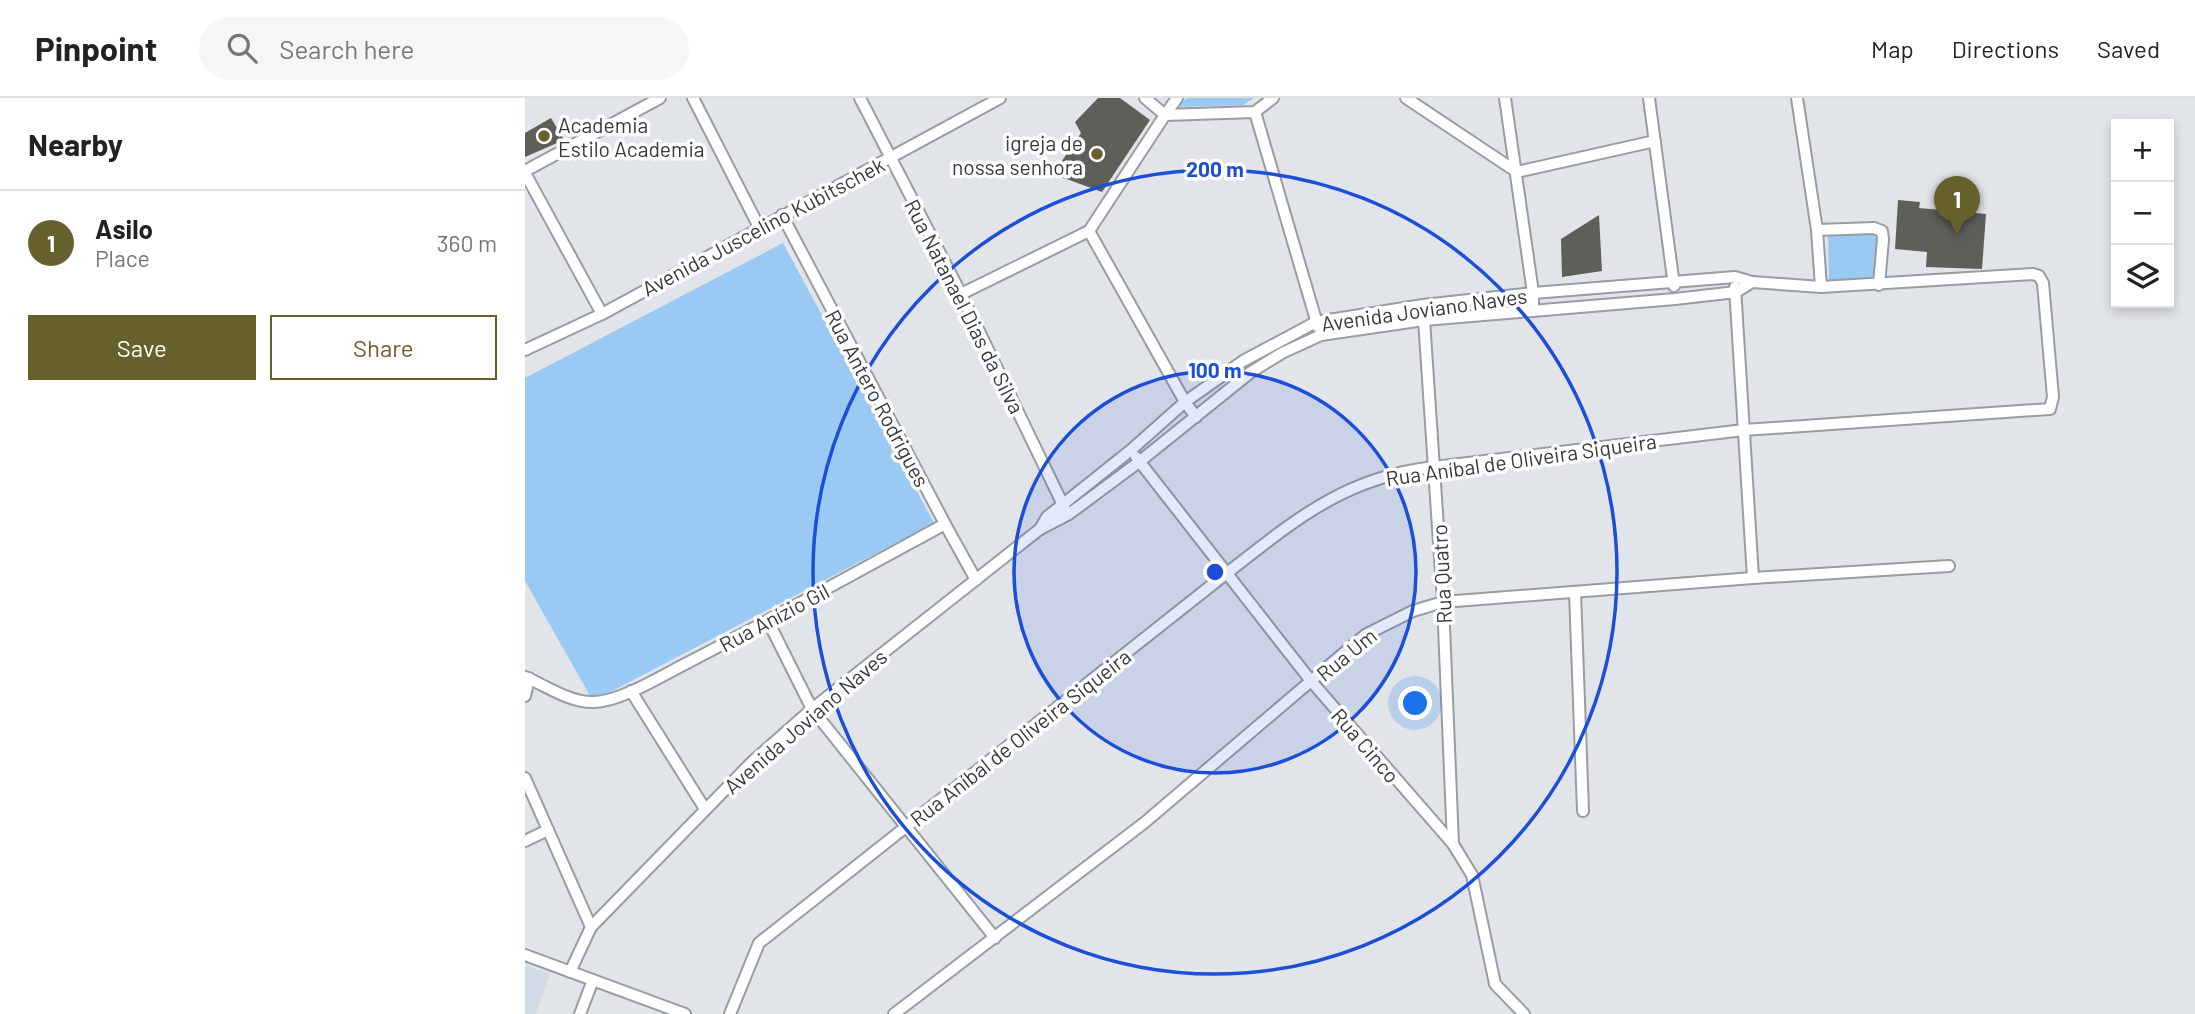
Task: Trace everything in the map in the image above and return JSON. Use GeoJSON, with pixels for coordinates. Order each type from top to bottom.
{"type":"FeatureCollection","features":[{"type":"Feature","properties":{"kind":"street"},"geometry":{"type":"LineString","coordinates":[[602,314],[525,172],[660,98]]}},
{"type":"Feature","properties":{"kind":"street"},"geometry":{"type":"LineString","coordinates":[[693,98],[759,227]]}},
{"type":"Feature","properties":{"kind":"street","name":"Rua Natanael Dias da Silva"},"geometry":{"type":"LineString","coordinates":[[860,98],[961,294],[1066,509]]}},
{"type":"Feature","properties":{"kind":"street","name":"Avenida Juscelino Kubitschek"},"geometry":{"type":"LineString","coordinates":[[525,350],[602,314],[1000,98]]}},
{"type":"Feature","properties":{"kind":"street"},"geometry":{"type":"LineString","coordinates":[[1145,98],[1165,115],[1255,111],[1273,98]]}},
{"type":"Feature","properties":{"kind":"street"},"geometry":{"type":"LineString","coordinates":[[961,294],[1090,231],[1177,98]]}},
{"type":"Feature","properties":{"kind":"street"},"geometry":{"type":"LineString","coordinates":[[1406,98],[1517,172],[1655,141]]}},
{"type":"Feature","properties":{"kind":"street"},"geometry":{"type":"LineString","coordinates":[[1505,98],[1533,293],[1533,311]]}},
{"type":"Feature","properties":{"kind":"street"},"geometry":{"type":"LineString","coordinates":[[1649,98],[1675,299]]}},
{"type":"Feature","properties":{"kind":"street"},"geometry":{"type":"LineString","coordinates":[[1797,98],[1817,230],[1821,287]]}},
{"type":"Feature","properties":{"kind":"street"},"geometry":{"type":"LineString","coordinates":[[1255,111],[1321,335]]}},
{"type":"Feature","properties":{"kind":"street","name":"Rua Antero Rodrigues"},"geometry":{"type":"LineString","coordinates":[[782,215],[977,580]]}},
{"type":"Feature","properties":{"kind":"street"},"geometry":{"type":"LineString","coordinates":[[1817,230],[1874,228],[1882,231],[1884,239],[1879,285]]}},
{"type":"Feature","properties":{"kind":"street"},"geometry":{"type":"LineString","coordinates":[[1090,231],[1185,402],[1196,417]]}},
{"type":"Feature","properties":{"kind":"street","name":"Avenida Joviano Naves"},"geometry":{"type":"LineString","coordinates":[[1066,509],[1185,402],[1243,361],[1317,322],[1423,305],[1533,293],[1735,277],[1752,282],[1821,287],[2033,274],[2039,276],[2045,294],[2052,407]]}},
{"type":"Feature","properties":{"kind":"street"},"geometry":{"type":"LineString","coordinates":[[1735,277],[1753,578]]}},
{"type":"Feature","properties":{"kind":"street","name":"Avenida Joviano Naves"},"geometry":{"type":"LineString","coordinates":[[570,972],[591,927],[752,762],[812,709],[1041,529],[1047,517],[1066,509],[1139,462],[1251,372],[1282,353],[1321,335],[1424,320],[1736,292],[1752,282]]}},
{"type":"Feature","properties":{"kind":"street","name":"Rua Quatro"},"geometry":{"type":"LineString","coordinates":[[1423,305],[1443,602],[1453,844]]}},
{"type":"Feature","properties":{"kind":"street","name":"Rua Aníbal de Oliveira Siqueira"},"geometry":{"type":"LineString","coordinates":[[730,1014],[759,943],[1292,523],[1334,497],[1375,478],[1405,470],[1744,430],[2039,412],[2052,407]]}},
{"type":"Feature","properties":{"kind":"street","name":"Rua Cinco"},"geometry":{"type":"LineString","coordinates":[[1131,450],[1311,681],[1453,844],[1472,874],[1495,984],[1524,1014]]}},
{"type":"Feature","properties":{"kind":"street","name":"Rua Anízio Gil"},"geometry":{"type":"LineString","coordinates":[[527,678],[571,698],[591,703],[631,691],[768,621],[945,524]]}},
{"type":"Feature","properties":{"kind":"street","name":"Rua Um"},"geometry":{"type":"LineString","coordinates":[[894,1014],[1144,823],[1366,635],[1413,611],[1443,602],[1949,566]]}},
{"type":"Feature","properties":{"kind":"street"},"geometry":{"type":"LineString","coordinates":[[1575,592],[1583,811]]}},
{"type":"Feature","properties":{"kind":"street"},"geometry":{"type":"LineString","coordinates":[[768,621],[812,709],[995,938]]}},
{"type":"Feature","properties":{"kind":"street"},"geometry":{"type":"LineString","coordinates":[[525,696],[527,678]]}},
{"type":"Feature","properties":{"kind":"street"},"geometry":{"type":"LineString","coordinates":[[631,691],[705,809]]}},
{"type":"Feature","properties":{"kind":"street"},"geometry":{"type":"LineString","coordinates":[[525,778],[591,927]]}},
{"type":"Feature","properties":{"kind":"street"},"geometry":{"type":"LineString","coordinates":[[525,841],[548,830]]}},
{"type":"Feature","properties":{"kind":"street"},"geometry":{"type":"LineString","coordinates":[[525,955],[685,1014]]}},
{"type":"Feature","properties":{"kind":"street"},"geometry":{"type":"LineString","coordinates":[[580,1014],[593,980]]}},
{"type":"Feature","properties":{"kind":"shaded area"},"geometry":{"type":"Polygon","coordinates":[[[1188,98],[1254,98],[1243,105],[1180,107],[1178,103],[1188,98]]]}},
{"type":"Feature","properties":{"kind":"shaded area"},"geometry":{"type":"Polygon","coordinates":[[[1877,233],[1875,282],[1829,281],[1828,235],[1877,233]]]}},
{"type":"Feature","properties":{"kind":"shaded area"},"geometry":{"type":"Polygon","coordinates":[[[783,243],[934,523],[593,701],[525,581],[525,378],[783,243]]]}},
{"type":"Feature","properties":{"kind":"shaded area"},"geometry":{"type":"Polygon","coordinates":[[[525,965],[550,974],[536,1014],[525,1014],[525,965]]]}},
{"type":"Feature","properties":{"kind":"building","name":"igreja de nossa senhora"},"geometry":{"type":"Polygon","coordinates":[[[1098,98],[1120,98],[1150,120],[1102,192],[1053,174],[1081,133],[1075,122],[1098,98]]]}},
{"type":"Feature","properties":{"kind":"building","name":"Academia Estilo Academia"},"geometry":{"type":"Polygon","coordinates":[[[551,118],[564,140],[525,157],[525,133],[551,118]]]}},
{"type":"Feature","properties":{"kind":"building"},"geometry":{"type":"Polygon","coordinates":[[[1898,200],[1920,202],[1919,208],[1986,214],[1982,269],[1926,267],[1927,252],[1895,249],[1898,200]]]}},
{"type":"Feature","properties":{"kind":"building"},"geometry":{"type":"Polygon","coordinates":[[[1599,215],[1602,271],[1562,277],[1561,239],[1599,215]]]}},
{"type":"Feature","properties":{"kind":"place","name":"Academia Estilo Academia"},"geometry":{"type":"Point","coordinates":[544,136]}},
{"type":"Feature","properties":{"kind":"place","name":"igreja de nossa senhora"},"geometry":{"type":"Point","coordinates":[1097,154]}},
{"type":"Feature","properties":{"kind":"place","name":"Asilo"},"geometry":{"type":"Point","coordinates":[1957,234]}}]}
